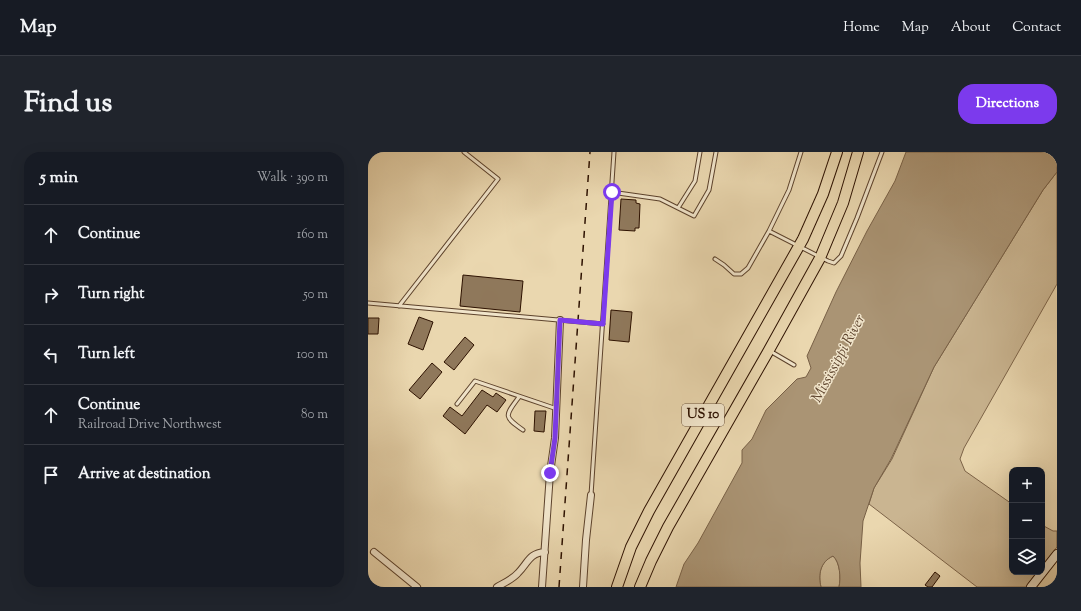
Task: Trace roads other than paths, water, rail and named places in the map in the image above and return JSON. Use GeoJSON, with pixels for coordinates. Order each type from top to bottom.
{"type":"FeatureCollection","features":[{"type":"Feature","properties":{"kind":"highway","name":"US 10"},"geometry":{"type":"LineString","coordinates":[[617,587],[627,557],[648,512],[799,247],[823,194],[837,152]]}},
{"type":"Feature","properties":{"kind":"highway","name":"US 10"},"geometry":{"type":"LineString","coordinates":[[640,587],[668,527],[820,258],[843,203],[858,152]]}},
{"type":"Feature","properties":{"kind":"main road"},"geometry":{"type":"LineString","coordinates":[[1031,587],[1057,554]]}},
{"type":"Feature","properties":{"kind":"street"},"geometry":{"type":"LineString","coordinates":[[542,587],[550,473],[555,438],[560,320]]}},
{"type":"Feature","properties":{"kind":"street"},"geometry":{"type":"LineString","coordinates":[[583,587],[591,495]]}},
{"type":"Feature","properties":{"kind":"street"},"geometry":{"type":"LineString","coordinates":[[374,552],[417,587]]}},
{"type":"Feature","properties":{"kind":"street"},"geometry":{"type":"LineString","coordinates":[[497,587],[518,574],[533,555],[538,552],[545,552]]}},
{"type":"Feature","properties":{"kind":"lane"},"geometry":{"type":"LineString","coordinates":[[399,306],[498,179],[464,152]]}},
{"type":"Feature","properties":{"kind":"lane"},"geometry":{"type":"LineString","coordinates":[[591,495],[614,152]]}},
{"type":"Feature","properties":{"kind":"lane"},"geometry":{"type":"LineString","coordinates":[[678,208],[695,181],[700,152]]}},
{"type":"Feature","properties":{"kind":"lane"},"geometry":{"type":"LineString","coordinates":[[612,192],[660,199],[694,216],[709,190],[716,152]]}},
{"type":"Feature","properties":{"kind":"lane"},"geometry":{"type":"LineString","coordinates":[[715,259],[734,274],[741,274],[748,268],[769,231],[789,190],[801,152]]}},
{"type":"Feature","properties":{"kind":"lane"},"geometry":{"type":"LineString","coordinates":[[769,231],[820,258],[834,263],[841,256],[882,152]]}},
{"type":"Feature","properties":{"kind":"lane"},"geometry":{"type":"LineString","coordinates":[[368,303],[603,324]]}},
{"type":"Feature","properties":{"kind":"lane"},"geometry":{"type":"LineString","coordinates":[[769,350],[794,365]]}},
{"type":"Feature","properties":{"kind":"lane"},"geometry":{"type":"LineString","coordinates":[[457,404],[475,381],[519,397],[557,407]]}},
{"type":"Feature","properties":{"kind":"lane"},"geometry":{"type":"LineString","coordinates":[[519,397],[508,412],[508,416],[510,420],[523,430]]}},
{"type":"Feature","properties":{"kind":"water","name":"Mississippi River"},"geometry":{"type":"Polygon","coordinates":[[[906,152],[1057,152],[1057,172],[1043,190],[934,367],[891,459],[874,488],[863,521],[860,563],[861,587],[839,587],[839,570],[837,562],[833,556],[825,562],[821,569],[821,587],[676,587],[684,564],[698,543],[742,463],[742,450],[752,439],[766,410],[797,379],[806,377],[811,368],[807,356],[836,292],[867,231],[895,181],[906,152]]]}},
{"type":"Feature","properties":{"kind":"railway"},"geometry":{"type":"LineString","coordinates":[[559,587],[590,152]]}}]}
